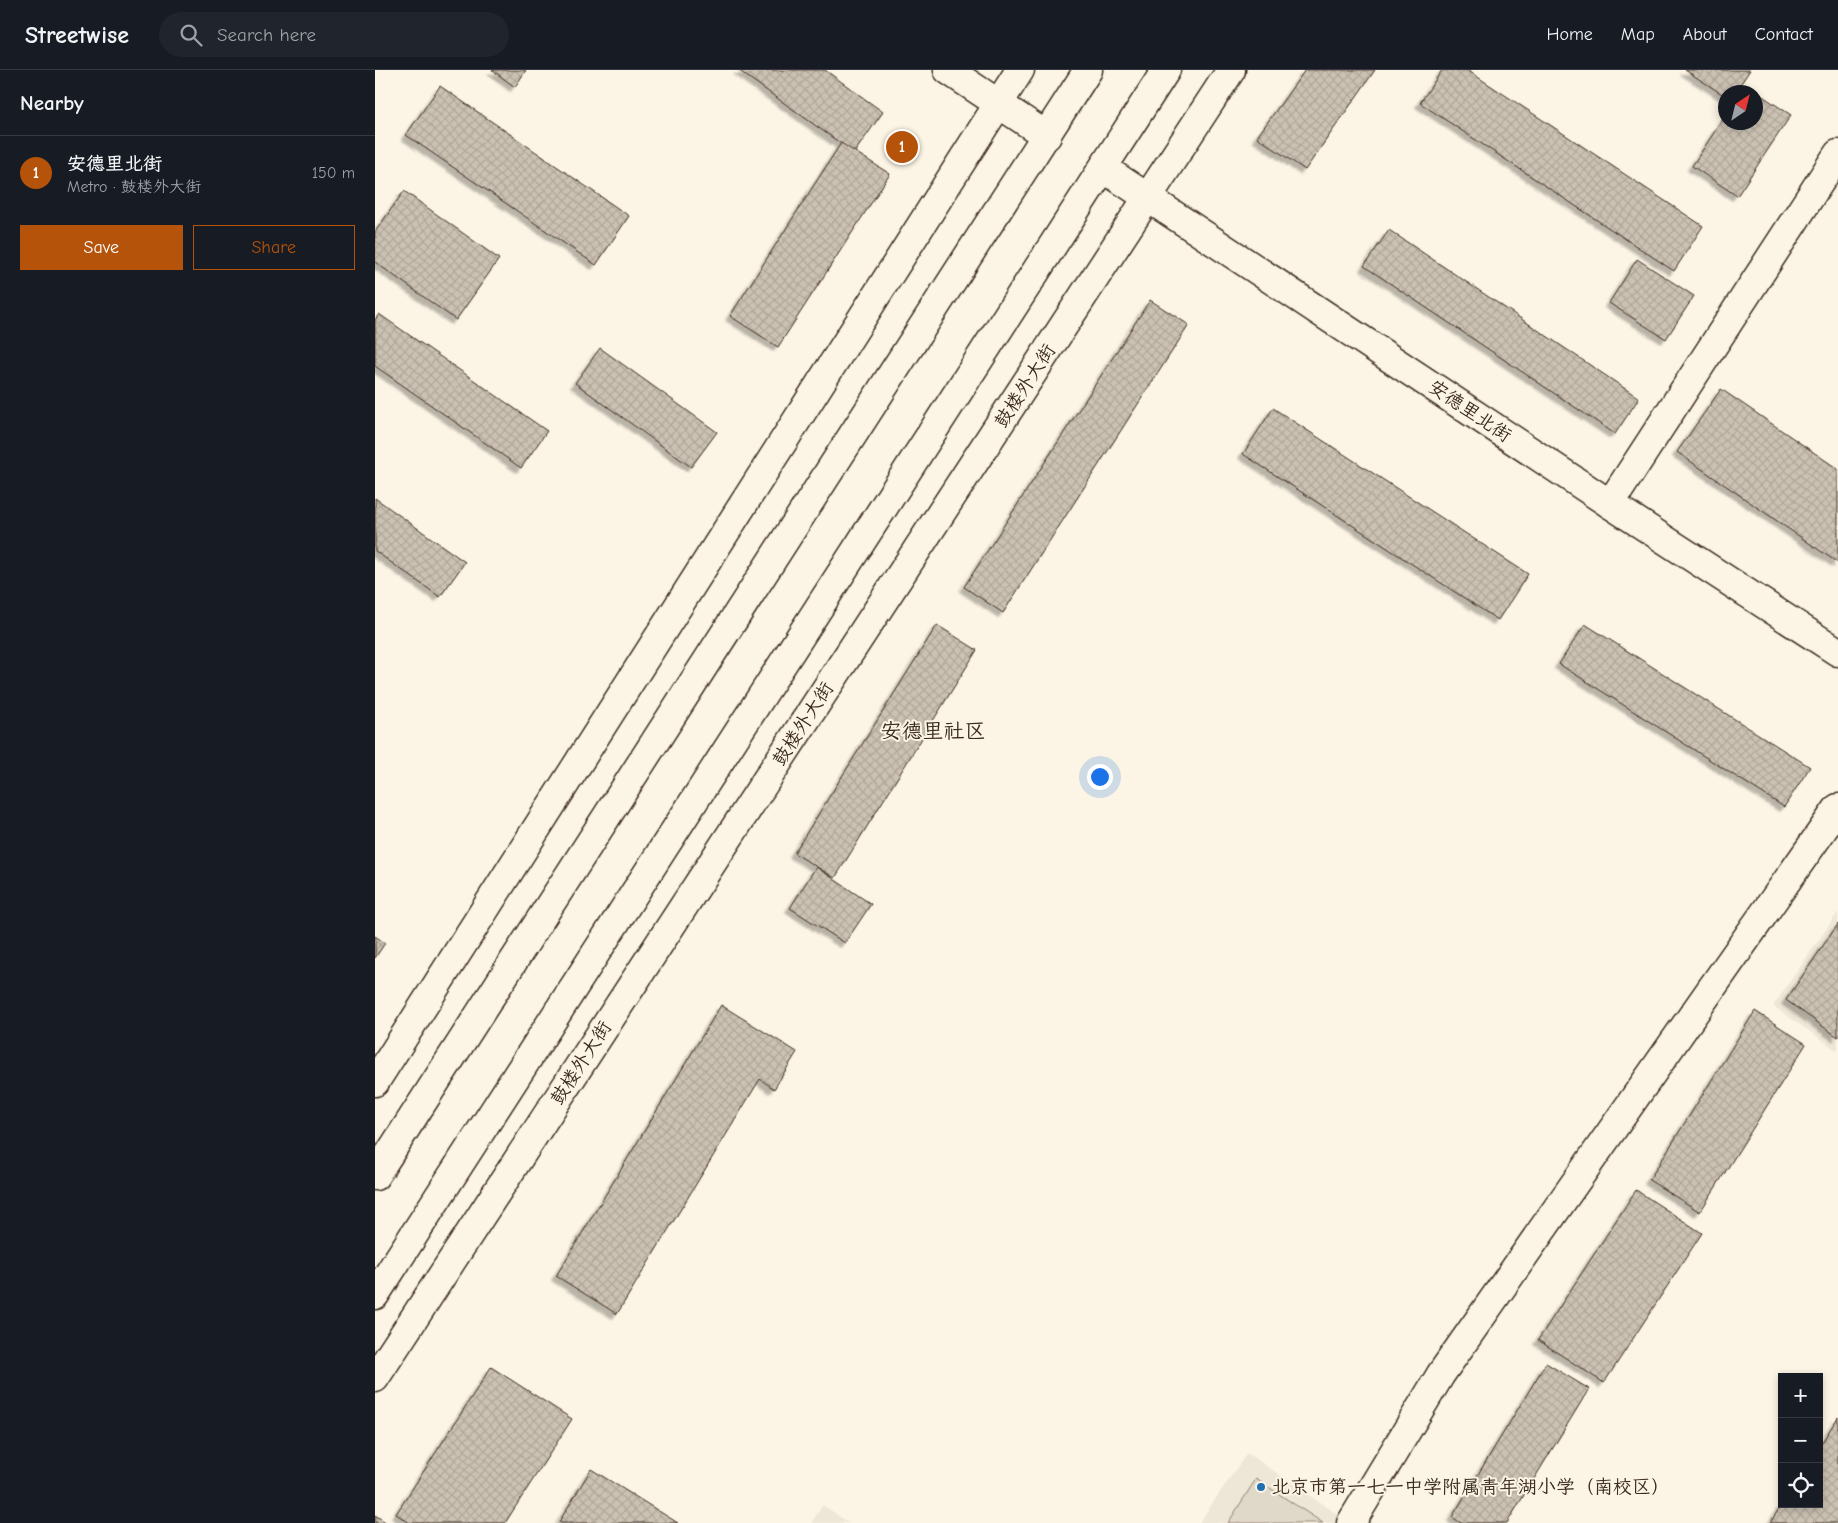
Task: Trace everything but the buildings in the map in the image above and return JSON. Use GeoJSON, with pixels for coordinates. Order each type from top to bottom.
{"type":"FeatureCollection","features":[{"type":"Feature","properties":{"kind":"street"},"geometry":{"type":"LineString","coordinates":[[948,70],[1047,136]]}},
{"type":"Feature","properties":{"kind":"street"},"geometry":{"type":"LineString","coordinates":[[375,1082],[1020,70]]}},
{"type":"Feature","properties":{"kind":"street"},"geometry":{"type":"LineString","coordinates":[[375,1176],[1089,70]]}},
{"type":"Feature","properties":{"kind":"street"},"geometry":{"type":"LineString","coordinates":[[375,1295],[1166,70]]}},
{"type":"Feature","properties":{"kind":"street","name":"鼓楼外大街"},"geometry":{"type":"LineString","coordinates":[[375,1378],[1231,70]]}},
{"type":"Feature","properties":{"kind":"street"},"geometry":{"type":"LineString","coordinates":[[1609,504],[1838,154]]}},
{"type":"Feature","properties":{"kind":"street","name":"安德里北街"},"geometry":{"type":"LineString","coordinates":[[1103,168],[1609,504],[1838,652]]}},
{"type":"Feature","properties":{"kind":"street"},"geometry":{"type":"LineString","coordinates":[[1351,1523],[1441,1374],[1838,808]]}},
{"type":"Feature","properties":{"kind":"shaded area"},"geometry":{"type":"Polygon","coordinates":[[[1838,912],[1838,1051],[1773,1006],[1838,912]]]}},
{"type":"Feature","properties":{"kind":"shaded area","name":"北京市第一七一中学附属青年湖小学（南校区）"},"geometry":{"type":"Polygon","coordinates":[[[1247,1453],[1349,1522],[1199,1523],[1247,1453]]]}},
{"type":"Feature","properties":{"kind":"shaded area"},"geometry":{"type":"Polygon","coordinates":[[[1256,1479],[1323,1523],[1228,1523],[1256,1479]]]}},
{"type":"Feature","properties":{"kind":"shaded area"},"geometry":{"type":"Polygon","coordinates":[[[823,1505],[849,1523],[811,1523],[823,1505]]]}},
{"type":"Feature","properties":{"kind":"place","name":"安德里北街"},"geometry":{"type":"Point","coordinates":[902,147]}},
{"type":"Feature","properties":{"kind":"place","name":"北京市第一七一中学附属青年湖小学（南校区）"},"geometry":{"type":"Point","coordinates":[1261,1487]}},
{"type":"Feature","properties":{"kind":"district","name":"安德里社区"},"geometry":{"type":"Point","coordinates":[933,731]}}]}
